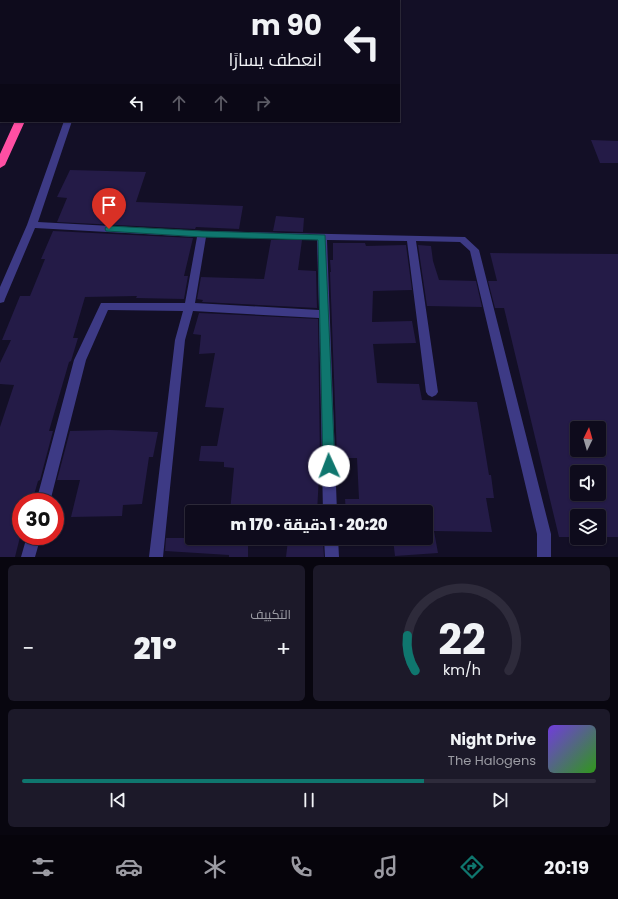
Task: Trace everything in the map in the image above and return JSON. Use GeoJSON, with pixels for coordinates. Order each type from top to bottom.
{"type":"FeatureCollection","features":[{"type":"Feature","properties":{"kind":"highway"},"geometry":{"type":"LineString","coordinates":[[0,165],[20,122]]}},
{"type":"Feature","properties":{"kind":"street"},"geometry":{"type":"LineString","coordinates":[[0,299],[32,225],[68,122]]}},
{"type":"Feature","properties":{"kind":"street"},"geometry":{"type":"LineString","coordinates":[[32,225],[202,234],[462,239],[474,250],[544,534],[544,557]]}},
{"type":"Feature","properties":{"kind":"street"},"geometry":{"type":"LineString","coordinates":[[156,557],[180,340],[189,307],[202,234]]}},
{"type":"Feature","properties":{"kind":"street"},"geometry":{"type":"LineString","coordinates":[[322,237],[330,505]]}},
{"type":"Feature","properties":{"kind":"street"},"geometry":{"type":"LineString","coordinates":[[411,238],[432,392]]}},
{"type":"Feature","properties":{"kind":"street"},"geometry":{"type":"LineString","coordinates":[[45,493],[80,360],[105,306],[189,307],[324,314]]}},
{"type":"Feature","properties":{"kind":"street"},"geometry":{"type":"LineString","coordinates":[[28,557],[31,545]]}},
{"type":"Feature","properties":{"kind":"street"},"geometry":{"type":"LineString","coordinates":[[331,545],[332,557]]}},
{"type":"Feature","properties":{"kind":"building"},"geometry":{"type":"Polygon","coordinates":[[[591,140],[618,141],[618,163],[600,163],[591,140]]]}},
{"type":"Feature","properties":{"kind":"building"},"geometry":{"type":"Polygon","coordinates":[[[70,170],[146,172],[136,202],[243,206],[239,229],[196,227],[195,229],[57,222],[67,198],[57,197],[70,170]]]}},
{"type":"Feature","properties":{"kind":"building"},"geometry":{"type":"Polygon","coordinates":[[[276,216],[304,218],[303,232],[273,231],[276,216]]]}},
{"type":"Feature","properties":{"kind":"building"},"geometry":{"type":"Polygon","coordinates":[[[53,231],[193,238],[184,276],[188,276],[184,299],[136,298],[137,296],[85,297],[73,338],[78,338],[71,361],[69,362],[49,431],[53,431],[40,480],[38,481],[35,493],[12,493],[12,545],[18,545],[15,557],[0,557],[0,427],[14,385],[0,384],[0,363],[11,340],[2,340],[20,296],[30,296],[45,259],[41,259],[53,231]]]}},
{"type":"Feature","properties":{"kind":"building"},"geometry":{"type":"Polygon","coordinates":[[[271,240],[302,240],[298,270],[316,271],[317,308],[202,302],[203,300],[197,299],[201,277],[264,279],[271,240]]]}},
{"type":"Feature","properties":{"kind":"building"},"geometry":{"type":"Polygon","coordinates":[[[333,243],[365,243],[366,246],[406,245],[412,290],[373,291],[372,322],[412,321],[416,343],[373,344],[377,383],[419,384],[422,400],[477,402],[494,498],[486,498],[492,532],[434,531],[438,553],[395,556],[394,545],[433,545],[433,505],[345,505],[345,499],[359,499],[357,458],[337,458],[330,272],[330,260],[333,260],[333,243]]]}},
{"type":"Feature","properties":{"kind":"building"},"geometry":{"type":"Polygon","coordinates":[[[418,245],[431,246],[433,261],[439,280],[476,281],[482,307],[427,306],[418,245]]]}},
{"type":"Feature","properties":{"kind":"building"},"geometry":{"type":"Polygon","coordinates":[[[490,253],[618,254],[618,537],[606,537],[606,509],[570,509],[570,537],[559,537],[504,308],[495,308],[488,281],[497,281],[490,253]]]}},
{"type":"Feature","properties":{"kind":"building"},"geometry":{"type":"Polygon","coordinates":[[[199,313],[318,319],[320,458],[317,505],[231,505],[234,468],[224,467],[224,462],[199,461],[201,446],[217,446],[224,408],[205,407],[215,353],[199,354],[201,335],[193,334],[199,313]]]}},
{"type":"Feature","properties":{"kind":"building"},"geometry":{"type":"Polygon","coordinates":[[[110,430],[158,432],[153,457],[149,457],[142,504],[123,505],[122,516],[71,517],[80,480],[57,480],[70,431],[110,430]]]}},
{"type":"Feature","properties":{"kind":"building"},"geometry":{"type":"Polygon","coordinates":[[[166,538],[185,538],[185,545],[248,545],[248,557],[229,557],[229,555],[165,551],[166,538]]]}},
{"type":"Feature","properties":{"kind":"building"},"geometry":{"type":"Polygon","coordinates":[[[287,545],[323,545],[324,557],[286,557],[287,545]]]}},
{"type":"Feature","properties":{"kind":"route"},"geometry":{"type":"LineString","coordinates":[[109,229],[202,234],[322,237],[329,466]]}}]}
